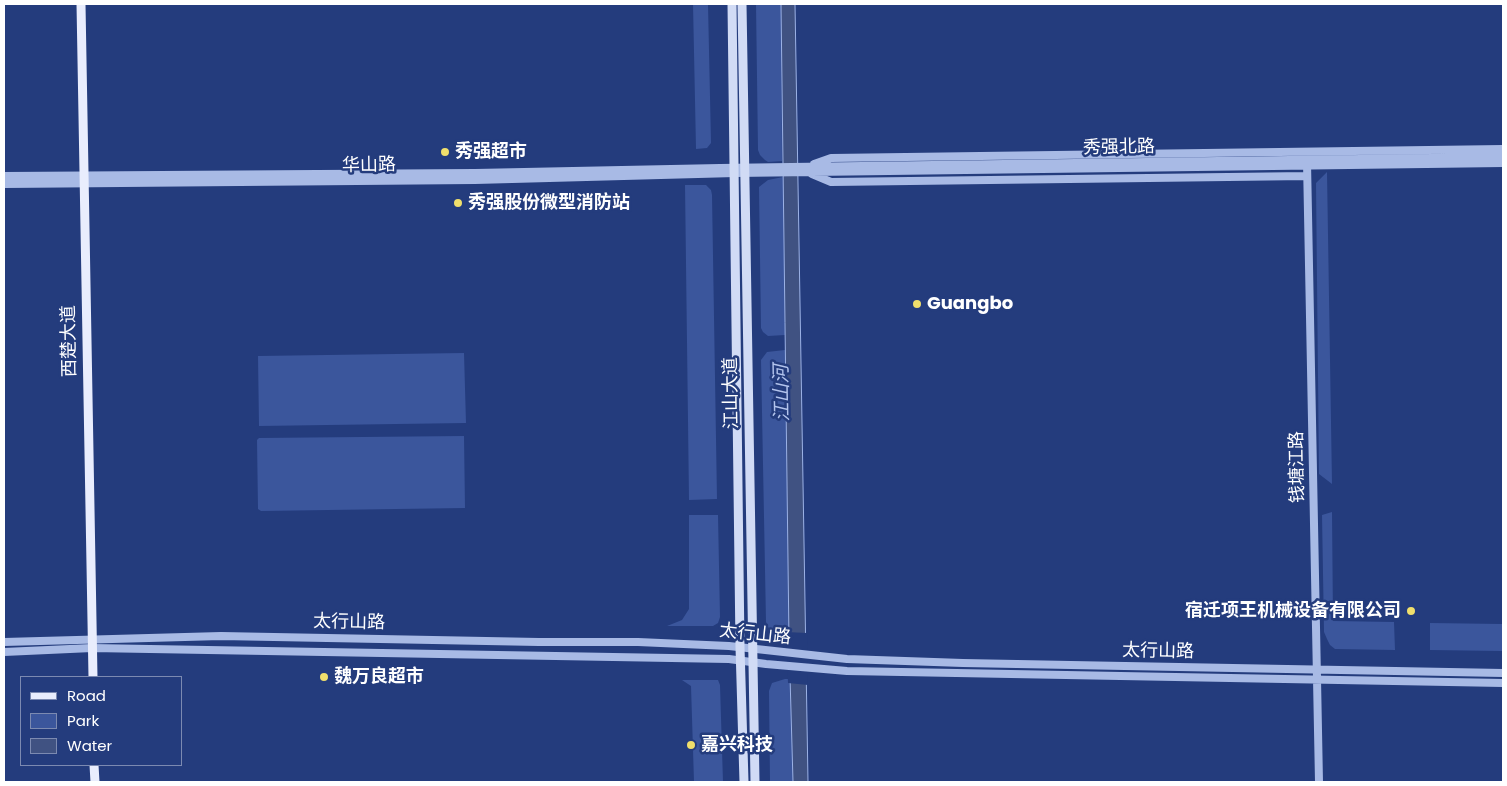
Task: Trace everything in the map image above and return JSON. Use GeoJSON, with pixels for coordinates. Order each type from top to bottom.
{"type":"FeatureCollection","features":[{"type":"Feature","properties":{"kind":"main road","name":"西楚大道"},"geometry":{"type":"LineString","coordinates":[[81,4],[93,676]]}},
{"type":"Feature","properties":{"kind":"main road","name":"江山大道"},"geometry":{"type":"LineString","coordinates":[[732,4],[740,647],[744,782]]}},
{"type":"Feature","properties":{"kind":"main road","name":"江山大道"},"geometry":{"type":"LineString","coordinates":[[742,4],[755,782]]}},
{"type":"Feature","properties":{"kind":"main road"},"geometry":{"type":"LineString","coordinates":[[94,766],[95,782]]}},
{"type":"Feature","properties":{"kind":"street"},"geometry":{"type":"LineString","coordinates":[[806,170],[830,158],[1503,149]]}},
{"type":"Feature","properties":{"kind":"street","name":"钱塘江路"},"geometry":{"type":"LineString","coordinates":[[1307,152],[1319,782]]}},
{"type":"Feature","properties":{"kind":"street","name":"秀强北路"},"geometry":{"type":"LineString","coordinates":[[1307,164],[1503,157]]}},
{"type":"Feature","properties":{"kind":"street","name":"秀强北路"},"geometry":{"type":"LineString","coordinates":[[735,170],[1503,163]]}},
{"type":"Feature","properties":{"kind":"street","name":"华山路"},"geometry":{"type":"LineString","coordinates":[[4,176],[83,179],[475,180],[735,170]]}},
{"type":"Feature","properties":{"kind":"street"},"geometry":{"type":"LineString","coordinates":[[806,170],[831,182],[1307,176]]}},
{"type":"Feature","properties":{"kind":"street","name":"华山路"},"geometry":{"type":"LineString","coordinates":[[4,184],[83,179]]}},
{"type":"Feature","properties":{"kind":"street","name":"太行山路"},"geometry":{"type":"LineString","coordinates":[[4,652],[92,643],[221,636],[638,642],[740,647],[847,659],[964,663],[1503,673]]}},
{"type":"Feature","properties":{"kind":"street","name":"太行山路"},"geometry":{"type":"LineString","coordinates":[[4,642],[729,659],[818,669],[856,671],[1503,682]]}},
{"type":"Feature","properties":{"kind":"green space"},"geometry":{"type":"Polygon","coordinates":[[[693,4],[708,4],[711,143],[707,148],[696,149],[693,4]]]}},
{"type":"Feature","properties":{"kind":"green space"},"geometry":{"type":"Polygon","coordinates":[[[756,4],[781,4],[782,161],[768,162],[760,155],[758,150],[756,4]]]}},
{"type":"Feature","properties":{"kind":"green space"},"geometry":{"type":"Polygon","coordinates":[[[1327,172],[1332,484],[1319,474],[1316,183],[1327,172]]]}},
{"type":"Feature","properties":{"kind":"green space"},"geometry":{"type":"Polygon","coordinates":[[[783,177],[785,335],[768,336],[761,328],[759,187],[768,180],[783,177]]]}},
{"type":"Feature","properties":{"kind":"green space"},"geometry":{"type":"Polygon","coordinates":[[[685,185],[706,185],[711,190],[712,195],[717,499],[689,500],[685,185]]]}},
{"type":"Feature","properties":{"kind":"green space"},"geometry":{"type":"Polygon","coordinates":[[[785,350],[789,632],[769,629],[766,622],[761,360],[767,352],[785,350]]]}},
{"type":"Feature","properties":{"kind":"green space"},"geometry":{"type":"Polygon","coordinates":[[[464,353],[466,423],[259,426],[258,356],[464,353]]]}},
{"type":"Feature","properties":{"kind":"green space"},"geometry":{"type":"Polygon","coordinates":[[[464,436],[465,508],[261,511],[258,509],[257,440],[259,438],[464,436]]]}},
{"type":"Feature","properties":{"kind":"green space"},"geometry":{"type":"Polygon","coordinates":[[[1332,512],[1333,621],[1394,622],[1395,650],[1335,649],[1327,639],[1324,632],[1322,515],[1332,512]]]}},
{"type":"Feature","properties":{"kind":"green space"},"geometry":{"type":"Polygon","coordinates":[[[689,515],[718,515],[720,617],[718,623],[713,626],[667,626],[682,620],[689,609],[689,515]]]}},
{"type":"Feature","properties":{"kind":"green space"},"geometry":{"type":"Polygon","coordinates":[[[1430,623],[1502,624],[1502,651],[1430,650],[1430,623]]]}},
{"type":"Feature","properties":{"kind":"green space"},"geometry":{"type":"Polygon","coordinates":[[[790,679],[793,782],[770,782],[769,691],[772,683],[790,679]]]}},
{"type":"Feature","properties":{"kind":"green space"},"geometry":{"type":"Polygon","coordinates":[[[682,680],[718,680],[720,685],[723,782],[694,782],[691,686],[682,680]]]}},
{"type":"Feature","properties":{"kind":"water"},"geometry":{"type":"Polygon","coordinates":[[[781,4],[795,4],[808,782],[793,782],[789,641],[781,4]]]}},
{"type":"Feature","properties":{"kind":"pier"},"geometry":{"type":"Polygon","coordinates":[[[786,632],[807,633],[808,685],[788,683],[786,632]]]}},
{"type":"Feature","properties":{"kind":"place","name":"秀强超市"},"geometry":{"type":"Point","coordinates":[445,152]}},
{"type":"Feature","properties":{"kind":"place","name":"秀强股份微型消防站"},"geometry":{"type":"Point","coordinates":[458,203]}},
{"type":"Feature","properties":{"kind":"place","name":"Guangbo"},"geometry":{"type":"Point","coordinates":[917,304]}},
{"type":"Feature","properties":{"kind":"place","name":"宿迁项王机械设备有限公司"},"geometry":{"type":"Point","coordinates":[1411,611]}},
{"type":"Feature","properties":{"kind":"place","name":"魏万良超市"},"geometry":{"type":"Point","coordinates":[324,677]}},
{"type":"Feature","properties":{"kind":"place","name":"嘉兴科技"},"geometry":{"type":"Point","coordinates":[691,745]}},
{"type":"Feature","properties":{"kind":"water label","name":"江山河"},"geometry":{"type":"Point","coordinates":[783,393]}}]}
